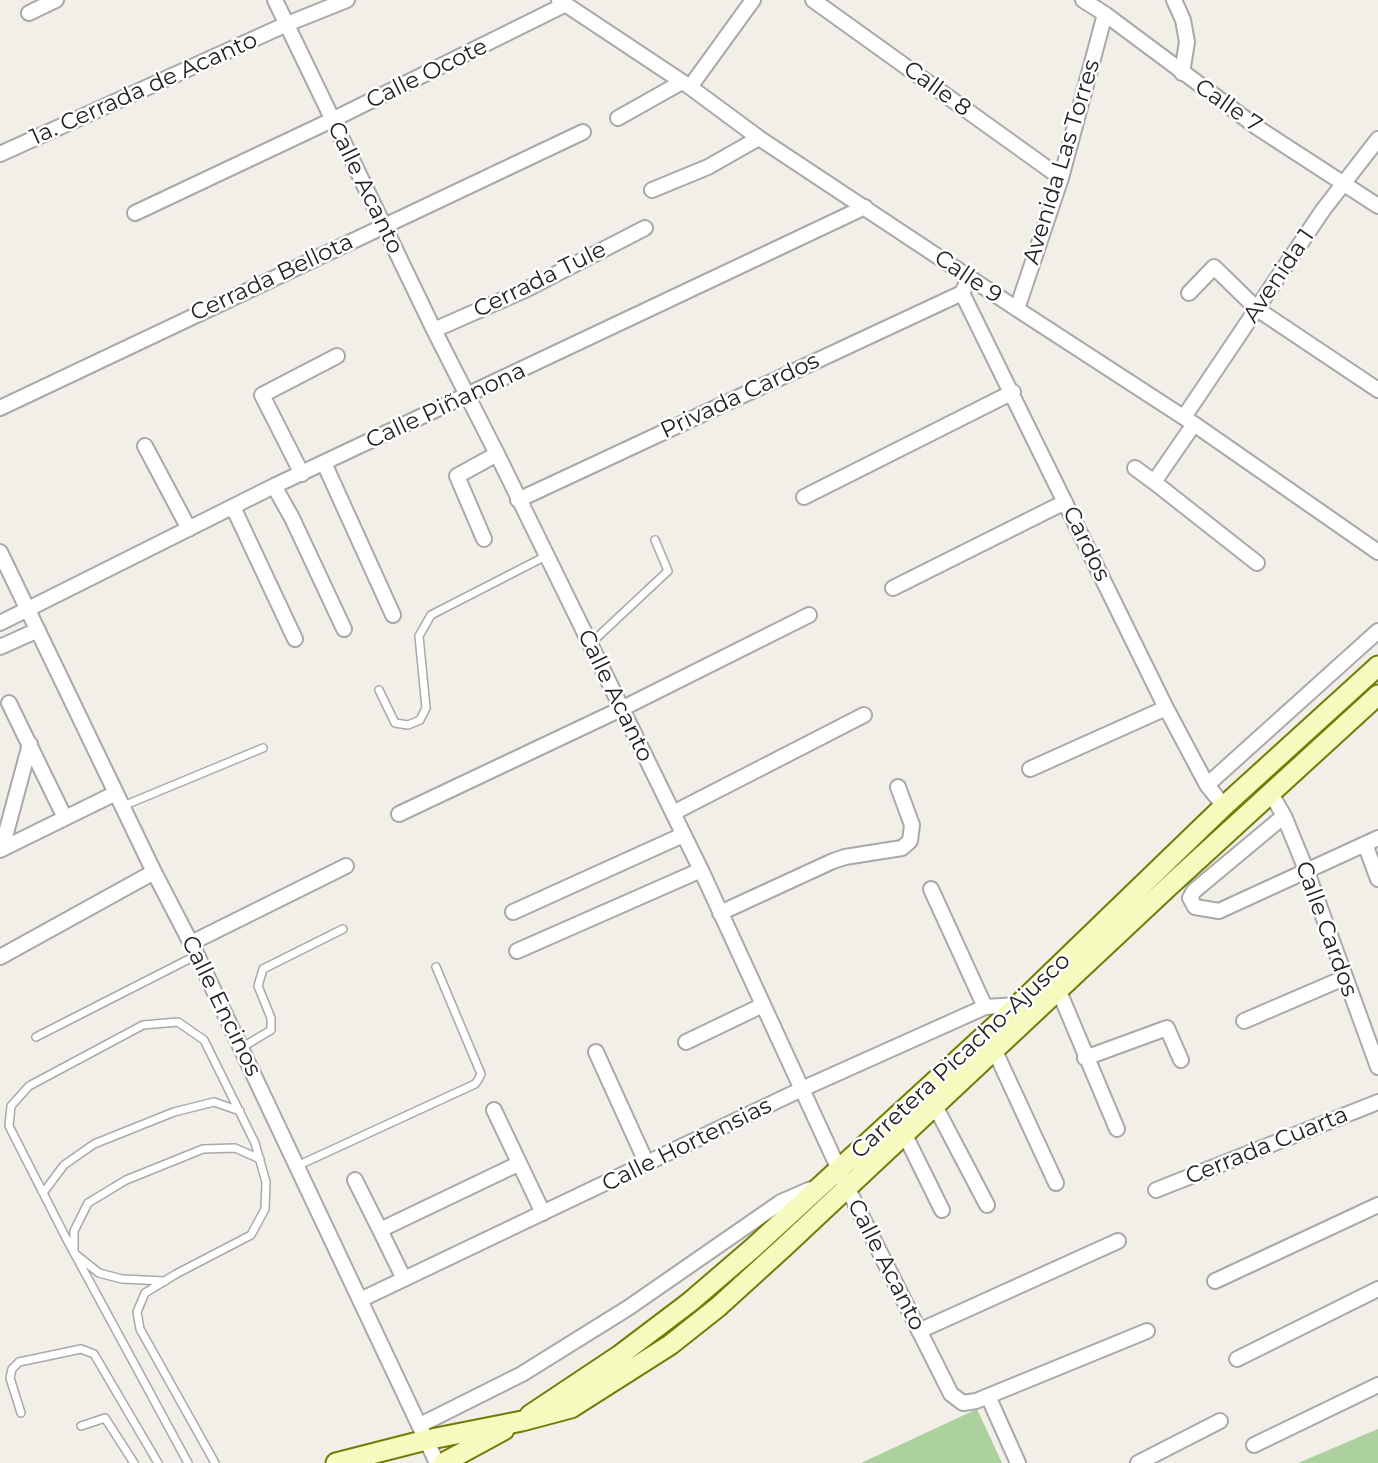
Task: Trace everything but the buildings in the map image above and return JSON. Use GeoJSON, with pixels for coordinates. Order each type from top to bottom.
{"type":"FeatureCollection","features":[{"type":"Feature","properties":{"kind":"main road","name":"Carretera Picacho-Ajusco"},"geometry":{"type":"LineString","coordinates":[[522,1421],[571,1408],[670,1345],[718,1307],[1017,1005],[1224,806],[1378,666]]}},
{"type":"Feature","properties":{"kind":"main road","name":"Carretera Picacho-Ajusco"},"geometry":{"type":"LineString","coordinates":[[443,1463],[522,1421],[561,1392],[620,1355],[690,1302],[822,1185],[843,1178],[904,1133],[1378,695]]}},
{"type":"Feature","properties":{"kind":"main road"},"geometry":{"type":"LineString","coordinates":[[335,1463],[423,1432],[522,1421]]}},
{"type":"Feature","properties":{"kind":"street"},"geometry":{"type":"LineString","coordinates":[[29,13],[56,0]]}},
{"type":"Feature","properties":{"kind":"street","name":"Calle Acanto"},"geometry":{"type":"LineString","coordinates":[[275,0],[433,330],[497,454],[701,870],[843,1178],[951,1394],[963,1403],[988,1396]]}},
{"type":"Feature","properties":{"kind":"street","name":"1a. Cerrada de Acanto"},"geometry":{"type":"LineString","coordinates":[[0,154],[287,24],[322,5],[347,0]]}},
{"type":"Feature","properties":{"kind":"street"},"geometry":{"type":"LineString","coordinates":[[618,118],[686,85],[753,0]]}},
{"type":"Feature","properties":{"kind":"street","name":"Calle 8"},"geometry":{"type":"LineString","coordinates":[[813,0],[1060,178]]}},
{"type":"Feature","properties":{"kind":"street","name":"Calle 7"},"geometry":{"type":"LineString","coordinates":[[1083,0],[1258,128],[1378,206]]}},
{"type":"Feature","properties":{"kind":"street"},"geometry":{"type":"LineString","coordinates":[[1174,0],[1187,42],[1182,73]]}},
{"type":"Feature","properties":{"kind":"street","name":"Calle 9"},"geometry":{"type":"LineString","coordinates":[[563,2],[759,138],[1189,420],[1378,552]]}},
{"type":"Feature","properties":{"kind":"street","name":"Calle Ocote"},"geometry":{"type":"LineString","coordinates":[[135,213],[332,120],[563,2]]}},
{"type":"Feature","properties":{"kind":"street","name":"Avenida Las Torres"},"geometry":{"type":"LineString","coordinates":[[1017,309],[1060,178],[1105,14]]}},
{"type":"Feature","properties":{"kind":"street","name":"Cerrada Bellota"},"geometry":{"type":"LineString","coordinates":[[0,408],[583,132]]}},
{"type":"Feature","properties":{"kind":"street"},"geometry":{"type":"LineString","coordinates":[[652,190],[708,167],[759,138]]}},
{"type":"Feature","properties":{"kind":"street","name":"Avenida 1"},"geometry":{"type":"LineString","coordinates":[[1154,482],[1257,309],[1323,210],[1378,139]]}},
{"type":"Feature","properties":{"kind":"street","name":"Calle Piñanona"},"geometry":{"type":"LineString","coordinates":[[0,623],[274,486],[865,207]]}},
{"type":"Feature","properties":{"kind":"street","name":"Cerrada Tule"},"geometry":{"type":"LineString","coordinates":[[433,330],[527,289],[645,228]]}},
{"type":"Feature","properties":{"kind":"street"},"geometry":{"type":"LineString","coordinates":[[1189,293],[1214,267],[1257,309],[1378,390]]}},
{"type":"Feature","properties":{"kind":"street"},"geometry":{"type":"LineString","coordinates":[[962,293],[969,278]]}},
{"type":"Feature","properties":{"kind":"street","name":"Cardos"},"geometry":{"type":"LineString","coordinates":[[962,293],[1166,708],[1207,785],[1224,806]]}},
{"type":"Feature","properties":{"kind":"street","name":"Privada Cardos"},"geometry":{"type":"LineString","coordinates":[[518,500],[962,293]]}},
{"type":"Feature","properties":{"kind":"street"},"geometry":{"type":"LineString","coordinates":[[302,474],[262,395],[337,356]]}},
{"type":"Feature","properties":{"kind":"street"},"geometry":{"type":"LineString","coordinates":[[804,497],[1013,392]]}},
{"type":"Feature","properties":{"kind":"street"},"geometry":{"type":"LineString","coordinates":[[145,446],[190,528]]}},
{"type":"Feature","properties":{"kind":"street"},"geometry":{"type":"LineString","coordinates":[[484,538],[457,476],[497,454]]}},
{"type":"Feature","properties":{"kind":"street"},"geometry":{"type":"LineString","coordinates":[[324,463],[393,615]]}},
{"type":"Feature","properties":{"kind":"street"},"geometry":{"type":"LineString","coordinates":[[1135,468],[1257,563]]}},
{"type":"Feature","properties":{"kind":"street"},"geometry":{"type":"LineString","coordinates":[[274,486],[344,629]]}},
{"type":"Feature","properties":{"kind":"street"},"geometry":{"type":"LineString","coordinates":[[894,588],[1065,502]]}},
{"type":"Feature","properties":{"kind":"street"},"geometry":{"type":"LineString","coordinates":[[233,507],[295,639]]}},
{"type":"Feature","properties":{"kind":"street","name":"Calle Encinos"},"geometry":{"type":"LineString","coordinates":[[0,552],[25,611],[38,629],[154,872],[194,949],[437,1463]]}},
{"type":"Feature","properties":{"kind":"street"},"geometry":{"type":"LineString","coordinates":[[398,814],[621,709],[809,615]]}},
{"type":"Feature","properties":{"kind":"street"},"geometry":{"type":"LineString","coordinates":[[0,623],[5,645],[38,629]]}},
{"type":"Feature","properties":{"kind":"street"},"geometry":{"type":"LineString","coordinates":[[1207,785],[1378,631]]}},
{"type":"Feature","properties":{"kind":"street"},"geometry":{"type":"LineString","coordinates":[[9,703],[65,818]]}},
{"type":"Feature","properties":{"kind":"street"},"geometry":{"type":"LineString","coordinates":[[1030,769],[1166,708]]}},
{"type":"Feature","properties":{"kind":"street"},"geometry":{"type":"LineString","coordinates":[[673,813],[864,715]]}},
{"type":"Feature","properties":{"kind":"street"},"geometry":{"type":"LineString","coordinates":[[1,849],[30,744]]}},
{"type":"Feature","properties":{"kind":"street"},"geometry":{"type":"LineString","coordinates":[[720,913],[832,861],[902,848],[910,841],[912,825],[898,788]]}},
{"type":"Feature","properties":{"kind":"street","name":"Calle Cardos"},"geometry":{"type":"LineString","coordinates":[[1270,792],[1284,816],[1307,872],[1378,1067]]}},
{"type":"Feature","properties":{"kind":"street"},"geometry":{"type":"LineString","coordinates":[[1,849],[102,800],[120,800]]}},
{"type":"Feature","properties":{"kind":"street"},"geometry":{"type":"LineString","coordinates":[[1284,816],[1194,891],[1190,898],[1195,907],[1219,911],[1371,841],[1378,879]]}},
{"type":"Feature","properties":{"kind":"street"},"geometry":{"type":"LineString","coordinates":[[513,912],[683,835]]}},
{"type":"Feature","properties":{"kind":"street"},"geometry":{"type":"LineString","coordinates":[[194,949],[346,866]]}},
{"type":"Feature","properties":{"kind":"street"},"geometry":{"type":"LineString","coordinates":[[517,951],[701,870]]}},
{"type":"Feature","properties":{"kind":"street"},"geometry":{"type":"LineString","coordinates":[[0,957],[154,872]]}},
{"type":"Feature","properties":{"kind":"street"},"geometry":{"type":"LineString","coordinates":[[931,889],[985,1007]]}},
{"type":"Feature","properties":{"kind":"street"},"geometry":{"type":"LineString","coordinates":[[1244,1021],[1344,978]]}},
{"type":"Feature","properties":{"kind":"street"},"geometry":{"type":"LineString","coordinates":[[1058,989],[1116,1129]]}},
{"type":"Feature","properties":{"kind":"street"},"geometry":{"type":"LineString","coordinates":[[686,1042],[763,1005]]}},
{"type":"Feature","properties":{"kind":"street","name":"Calle Hortensias"},"geometry":{"type":"LineString","coordinates":[[360,1300],[802,1089],[985,1007],[1017,1005]]}},
{"type":"Feature","properties":{"kind":"street"},"geometry":{"type":"LineString","coordinates":[[1085,1058],[1167,1028],[1181,1060]]}},
{"type":"Feature","properties":{"kind":"street"},"geometry":{"type":"LineString","coordinates":[[994,1049],[1056,1183]]}},
{"type":"Feature","properties":{"kind":"street"},"geometry":{"type":"LineString","coordinates":[[596,1052],[647,1164]]}},
{"type":"Feature","properties":{"kind":"street","name":"Cerrada Cuarta"},"geometry":{"type":"LineString","coordinates":[[1156,1190],[1378,1102]]}},
{"type":"Feature","properties":{"kind":"street"},"geometry":{"type":"LineString","coordinates":[[934,1104],[987,1205]]}},
{"type":"Feature","properties":{"kind":"street"},"geometry":{"type":"LineString","coordinates":[[494,1110],[542,1213]]}},
{"type":"Feature","properties":{"kind":"street"},"geometry":{"type":"LineString","coordinates":[[904,1133],[942,1210]]}},
{"type":"Feature","properties":{"kind":"street"},"geometry":{"type":"LineString","coordinates":[[380,1230],[518,1164]]}},
{"type":"Feature","properties":{"kind":"street"},"geometry":{"type":"LineString","coordinates":[[355,1180],[404,1279]]}},
{"type":"Feature","properties":{"kind":"street"},"geometry":{"type":"LineString","coordinates":[[423,1432],[628,1308],[781,1202],[822,1185]]}},
{"type":"Feature","properties":{"kind":"street"},"geometry":{"type":"LineString","coordinates":[[1215,1281],[1378,1205]]}},
{"type":"Feature","properties":{"kind":"street"},"geometry":{"type":"LineString","coordinates":[[919,1331],[1118,1241]]}},
{"type":"Feature","properties":{"kind":"street"},"geometry":{"type":"LineString","coordinates":[[1237,1359],[1378,1289]]}},
{"type":"Feature","properties":{"kind":"street"},"geometry":{"type":"LineString","coordinates":[[1018,1463],[988,1396],[1147,1331]]}},
{"type":"Feature","properties":{"kind":"street"},"geometry":{"type":"LineString","coordinates":[[1254,1445],[1378,1385]]}},
{"type":"Feature","properties":{"kind":"street"},"geometry":{"type":"LineString","coordinates":[[1138,1463],[1220,1421]]}},
{"type":"Feature","properties":{"kind":"lane"},"geometry":{"type":"LineString","coordinates":[[590,644],[668,571],[655,540]]}},
{"type":"Feature","properties":{"kind":"lane"},"geometry":{"type":"LineString","coordinates":[[379,690],[395,723],[408,725],[421,720],[426,708],[419,636],[431,615],[546,556]]}},
{"type":"Feature","properties":{"kind":"lane"},"geometry":{"type":"LineString","coordinates":[[120,800],[263,748]]}},
{"type":"Feature","properties":{"kind":"lane"},"geometry":{"type":"LineString","coordinates":[[241,1048],[271,1030],[271,1018],[258,986],[263,970],[343,929]]}},
{"type":"Feature","properties":{"kind":"lane"},"geometry":{"type":"LineString","coordinates":[[36,1037],[194,949]]}},
{"type":"Feature","properties":{"kind":"lane"},"geometry":{"type":"LineString","coordinates":[[297,1166],[475,1084],[478,1080],[481,1074],[436,967]]}},
{"type":"Feature","properties":{"kind":"lane"},"geometry":{"type":"LineString","coordinates":[[188,1463],[74,1253],[9,1126],[11,1106],[29,1086],[143,1025],[178,1022],[204,1040],[240,1111],[260,1159],[266,1182],[265,1209],[251,1235],[145,1293],[137,1312],[140,1329],[215,1463]]}},
{"type":"Feature","properties":{"kind":"lane"},"geometry":{"type":"LineString","coordinates":[[43,1193],[64,1165],[94,1144],[174,1112],[214,1102],[240,1111]]}},
{"type":"Feature","properties":{"kind":"lane"},"geometry":{"type":"LineString","coordinates":[[74,1253],[74,1231],[88,1203],[126,1180],[203,1149],[235,1147],[260,1159]]}},
{"type":"Feature","properties":{"kind":"lane"},"geometry":{"type":"LineString","coordinates":[[74,1253],[99,1273],[122,1279],[165,1281]]}},
{"type":"Feature","properties":{"kind":"lane"},"geometry":{"type":"LineString","coordinates":[[21,1413],[10,1378],[12,1369],[19,1362],[81,1349],[94,1354],[158,1463]]}},
{"type":"Feature","properties":{"kind":"lane"},"geometry":{"type":"LineString","coordinates":[[81,1426],[105,1418],[134,1463]]}},
{"type":"Feature","properties":{"kind":"green space"},"geometry":{"type":"Polygon","coordinates":[[[977,1409],[1002,1463],[861,1463],[977,1409]]]}},
{"type":"Feature","properties":{"kind":"green space"},"geometry":{"type":"Polygon","coordinates":[[[1378,1429],[1378,1463],[1298,1463],[1378,1429]]]}}]}
